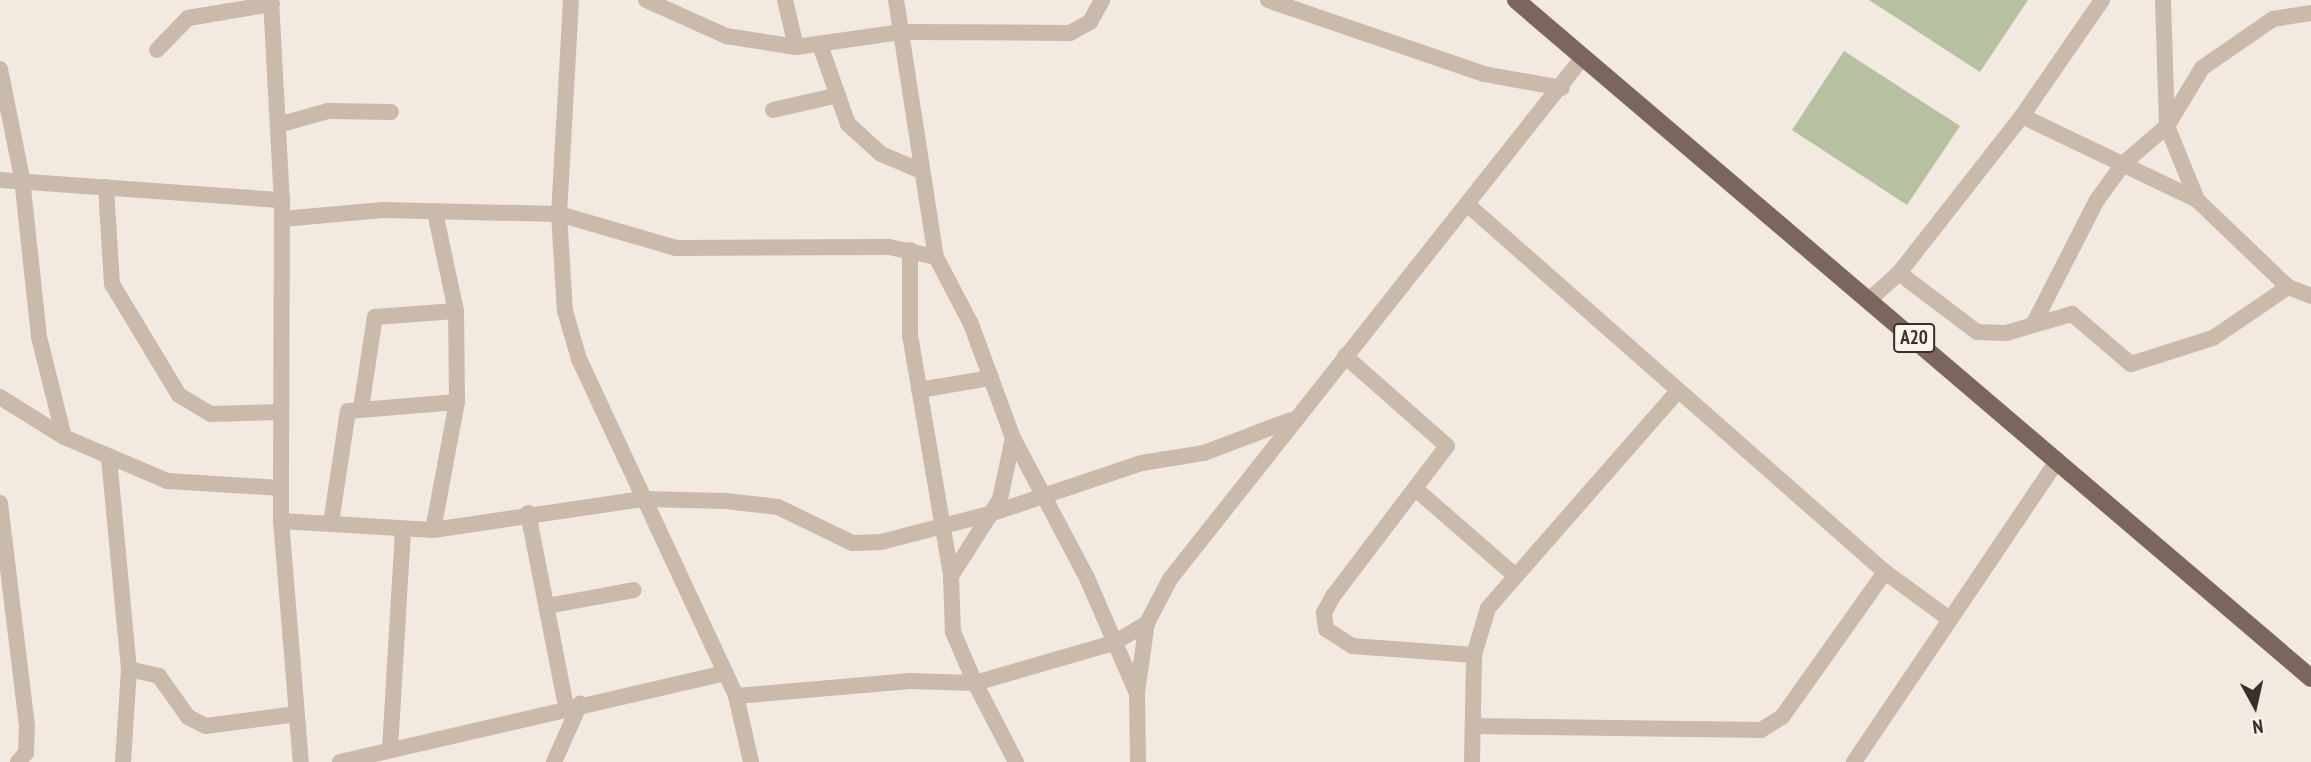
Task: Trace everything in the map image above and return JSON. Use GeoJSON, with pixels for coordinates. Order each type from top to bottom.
{"type":"FeatureCollection","features":[{"type":"Feature","properties":{"kind":"main road","name":"A20"},"geometry":{"type":"LineString","coordinates":[[1516,0],[2311,678]]}},
{"type":"Feature","properties":{"kind":"street"},"geometry":{"type":"LineString","coordinates":[[571,0],[559,214],[565,311],[579,359],[736,696],[751,762]]}},
{"type":"Feature","properties":{"kind":"street"},"geometry":{"type":"LineString","coordinates":[[646,0],[726,36],[796,47],[902,32],[1070,33],[1090,22],[1102,0]]}},
{"type":"Feature","properties":{"kind":"street"},"geometry":{"type":"LineString","coordinates":[[785,0],[796,47]]}},
{"type":"Feature","properties":{"kind":"street"},"geometry":{"type":"LineString","coordinates":[[896,0],[919,170],[936,257],[992,378],[1013,438],[1046,497],[1137,692]]}},
{"type":"Feature","properties":{"kind":"street"},"geometry":{"type":"LineString","coordinates":[[1268,0],[1484,74],[1562,88]]}},
{"type":"Feature","properties":{"kind":"street"},"geometry":{"type":"LineString","coordinates":[[1869,300],[1899,273],[2022,116],[2102,0]]}},
{"type":"Feature","properties":{"kind":"street"},"geometry":{"type":"LineString","coordinates":[[2163,0],[2167,127],[2197,200]]}},
{"type":"Feature","properties":{"kind":"street"},"geometry":{"type":"LineString","coordinates":[[157,50],[188,18],[271,2],[282,200],[281,521],[301,762]]}},
{"type":"Feature","properties":{"kind":"street"},"geometry":{"type":"LineString","coordinates":[[2035,321],[2068,248],[2124,163],[2167,127],[2217,54],[2273,19],[2311,13]]}},
{"type":"Feature","properties":{"kind":"street"},"geometry":{"type":"LineString","coordinates":[[820,45],[834,96],[867,144],[919,170]]}},
{"type":"Feature","properties":{"kind":"street"},"geometry":{"type":"LineString","coordinates":[[1138,762],[1137,692],[1147,623],[1170,579],[1291,420],[1468,205],[1562,88],[1583,57]]}},
{"type":"Feature","properties":{"kind":"street"},"geometry":{"type":"LineString","coordinates":[[0,69],[22,178],[38,337],[64,437]]}},
{"type":"Feature","properties":{"kind":"street"},"geometry":{"type":"LineString","coordinates":[[774,110],[834,96]]}},
{"type":"Feature","properties":{"kind":"street"},"geometry":{"type":"LineString","coordinates":[[278,125],[328,111],[391,112]]}},
{"type":"Feature","properties":{"kind":"street"},"geometry":{"type":"LineString","coordinates":[[2022,116],[2197,200],[2288,287],[2311,296]]}},
{"type":"Feature","properties":{"kind":"street"},"geometry":{"type":"LineString","coordinates":[[0,180],[22,178],[282,200]]}},
{"type":"Feature","properties":{"kind":"street"},"geometry":{"type":"LineString","coordinates":[[106,187],[112,284],[179,395],[211,414],[281,412]]}},
{"type":"Feature","properties":{"kind":"street"},"geometry":{"type":"LineString","coordinates":[[1468,205],[1885,572],[1948,618]]}},
{"type":"Feature","properties":{"kind":"street"},"geometry":{"type":"LineString","coordinates":[[433,530],[457,401],[456,311],[435,212]]}},
{"type":"Feature","properties":{"kind":"street"},"geometry":{"type":"LineString","coordinates":[[282,219],[435,212],[559,214],[676,248],[910,250],[936,257]]}},
{"type":"Feature","properties":{"kind":"street"},"geometry":{"type":"LineString","coordinates":[[910,250],[910,335],[951,576],[953,632],[975,683],[1016,762]]}},
{"type":"Feature","properties":{"kind":"street"},"geometry":{"type":"LineString","coordinates":[[1899,273],[1977,332],[2006,333],[2035,321],[2072,314],[2131,364],[2213,338],[2288,287]]}},
{"type":"Feature","properties":{"kind":"street"},"geometry":{"type":"LineString","coordinates":[[361,408],[375,317],[456,311]]}},
{"type":"Feature","properties":{"kind":"street"},"geometry":{"type":"LineString","coordinates":[[1345,356],[1445,439],[1446,454],[1332,596],[1324,613],[1326,629],[1352,646],[1474,655]]}},
{"type":"Feature","properties":{"kind":"street"},"geometry":{"type":"LineString","coordinates":[[919,390],[992,378]]}},
{"type":"Feature","properties":{"kind":"street"},"geometry":{"type":"LineString","coordinates":[[1472,762],[1474,655],[1482,621],[1513,574],[1678,390]]}},
{"type":"Feature","properties":{"kind":"street"},"geometry":{"type":"LineString","coordinates":[[0,397],[64,437],[167,481],[281,488]]}},
{"type":"Feature","properties":{"kind":"street"},"geometry":{"type":"LineString","coordinates":[[331,523],[343,420],[361,408],[457,401]]}},
{"type":"Feature","properties":{"kind":"street"},"geometry":{"type":"LineString","coordinates":[[281,521],[433,530],[528,513],[643,499],[760,503],[852,543],[914,537],[1291,420]]}},
{"type":"Feature","properties":{"kind":"street"},"geometry":{"type":"LineString","coordinates":[[951,576],[993,513],[1007,481],[1013,438]]}},
{"type":"Feature","properties":{"kind":"street"},"geometry":{"type":"LineString","coordinates":[[109,458],[129,669],[123,762]]}},
{"type":"Feature","properties":{"kind":"street"},"geometry":{"type":"LineString","coordinates":[[1856,761],[1948,618],[2058,460]]}},
{"type":"Feature","properties":{"kind":"street"},"geometry":{"type":"LineString","coordinates":[[1418,491],[1513,574]]}},
{"type":"Feature","properties":{"kind":"street"},"geometry":{"type":"LineString","coordinates":[[0,503],[28,743],[18,762]]}},
{"type":"Feature","properties":{"kind":"street"},"geometry":{"type":"LineString","coordinates":[[528,513],[547,606],[573,706],[554,762]]}},
{"type":"Feature","properties":{"kind":"street"},"geometry":{"type":"LineString","coordinates":[[390,749],[403,530]]}},
{"type":"Feature","properties":{"kind":"street"},"geometry":{"type":"LineString","coordinates":[[1473,726],[1761,730],[1782,717],[1885,572]]}},
{"type":"Feature","properties":{"kind":"street"},"geometry":{"type":"LineString","coordinates":[[547,606],[634,590]]}},
{"type":"Feature","properties":{"kind":"street"},"geometry":{"type":"LineString","coordinates":[[736,696],[910,681],[975,683],[1114,643],[1147,623]]}},
{"type":"Feature","properties":{"kind":"street"},"geometry":{"type":"LineString","coordinates":[[129,669],[159,676],[188,717],[206,726],[296,714]]}},
{"type":"Feature","properties":{"kind":"street"},"geometry":{"type":"LineString","coordinates":[[340,762],[573,706],[726,673]]}},
{"type":"Feature","properties":{"kind":"green space"},"geometry":{"type":"Polygon","coordinates":[[[1869,0],[2028,0],[1980,72],[1869,0]]]}},
{"type":"Feature","properties":{"kind":"green space"},"geometry":{"type":"Polygon","coordinates":[[[1844,51],[1960,126],[1907,205],[1792,130],[1844,51]]]}}]}
